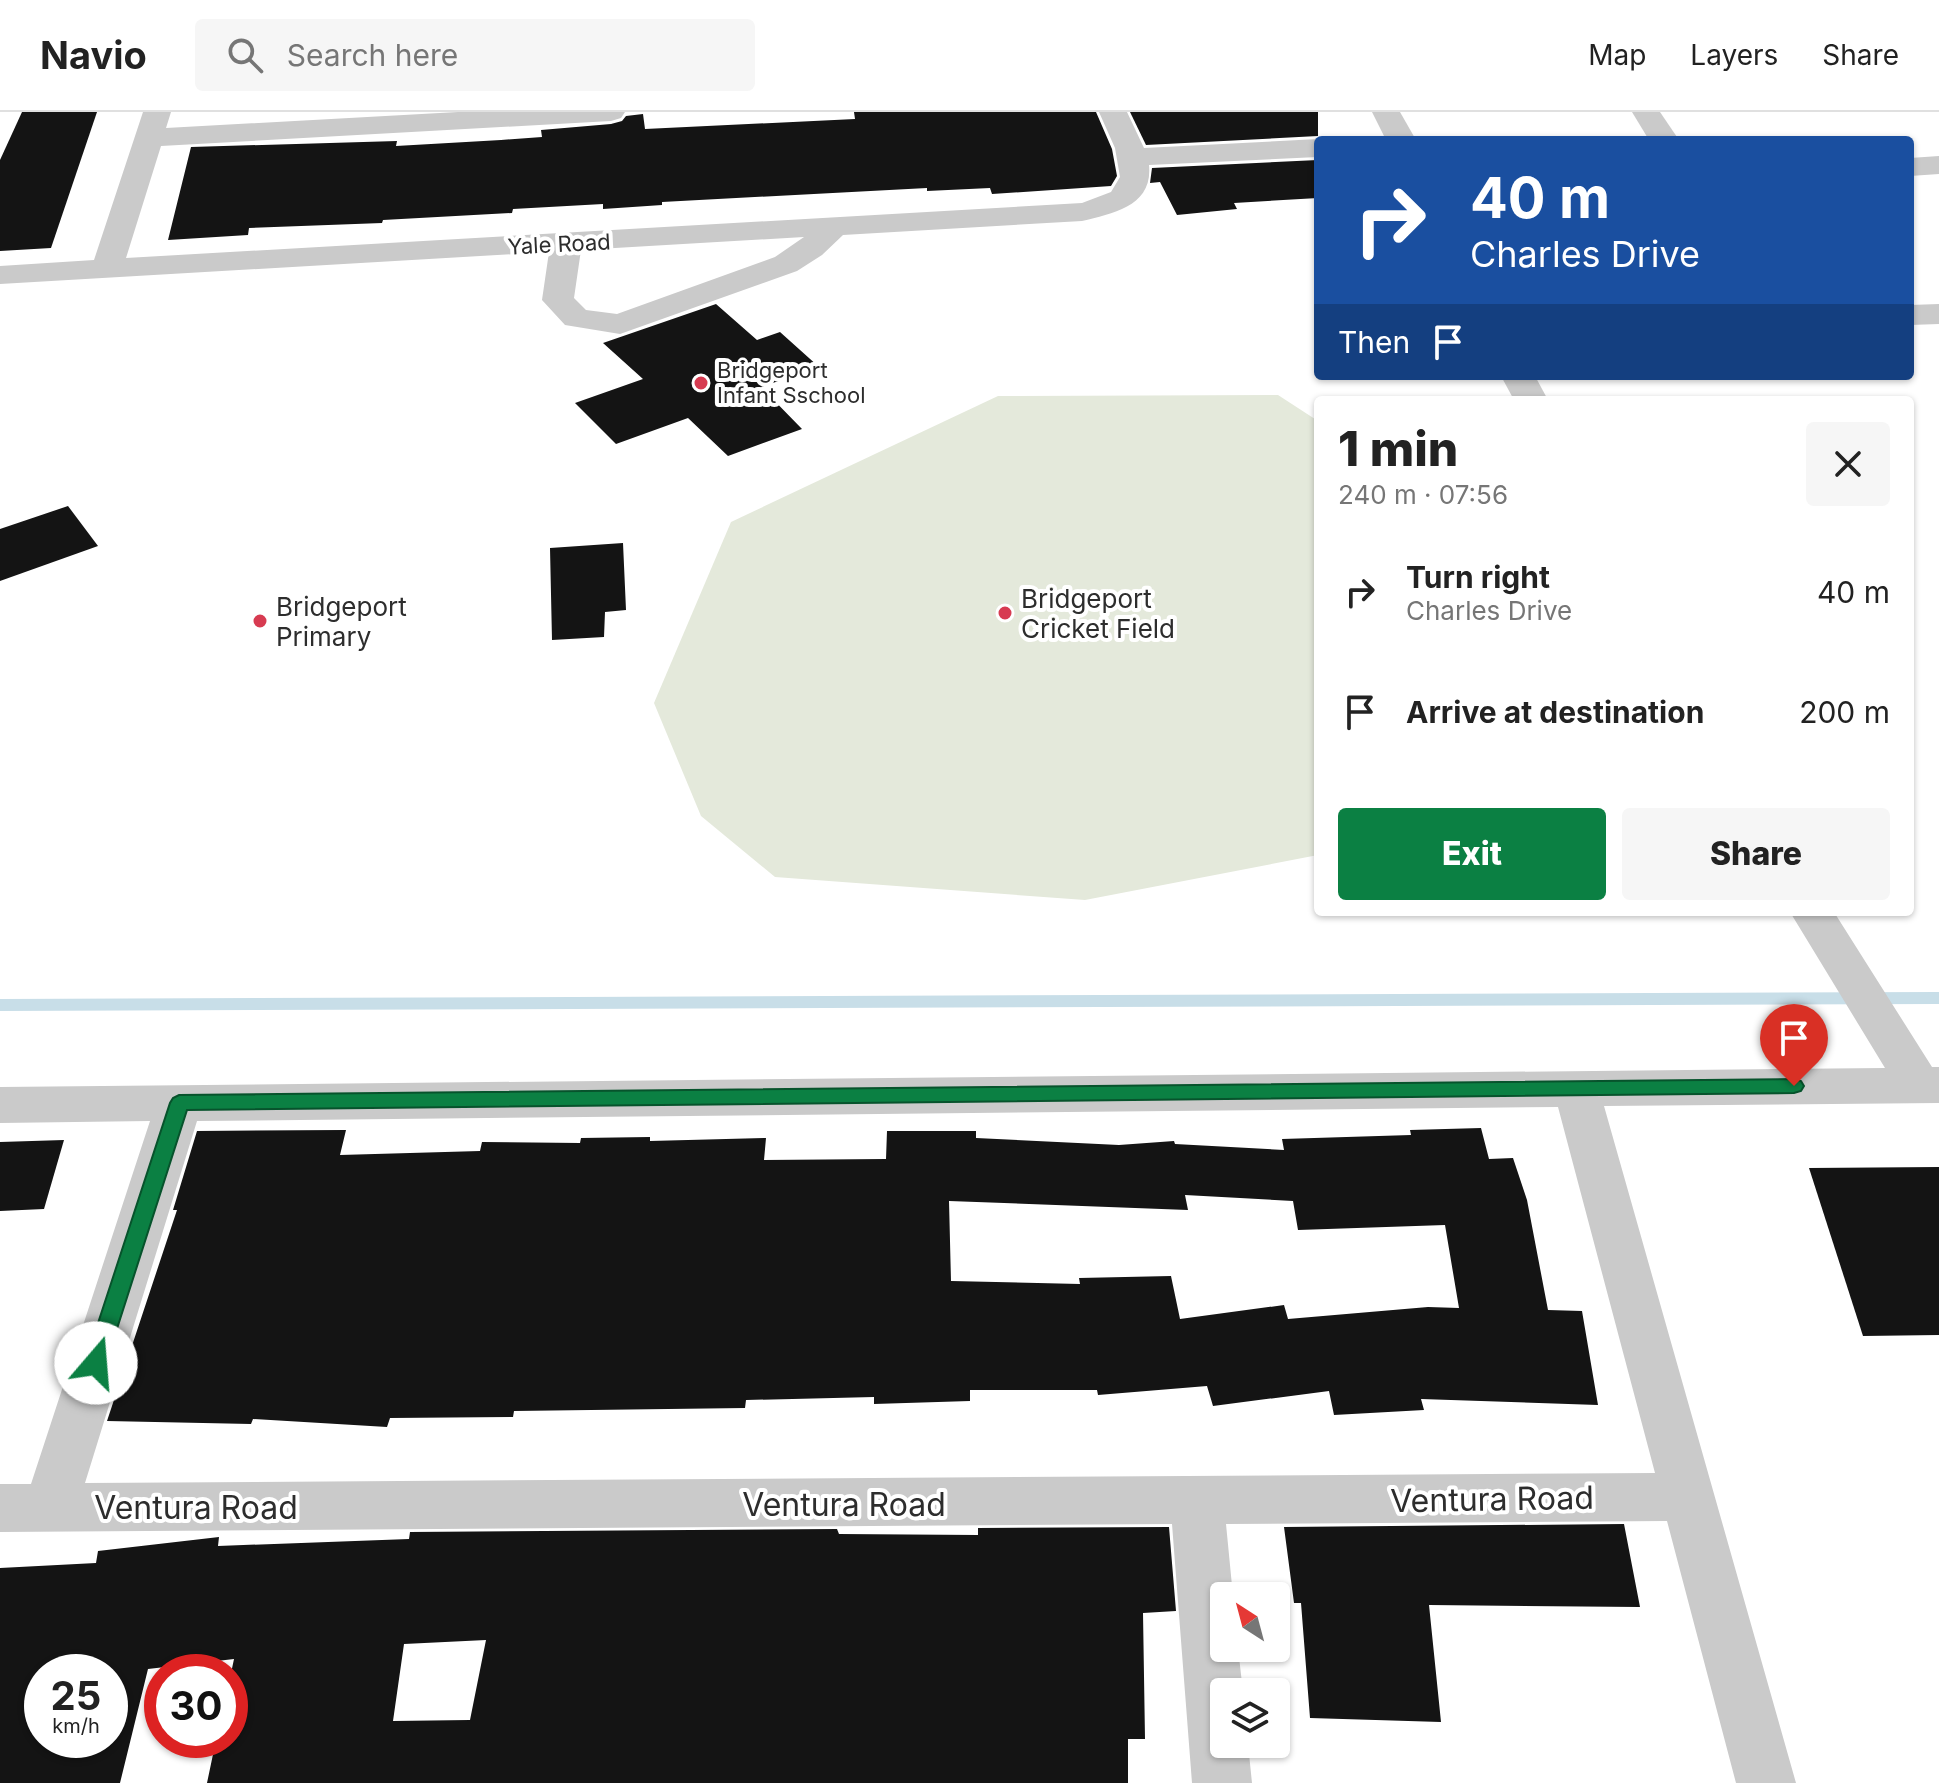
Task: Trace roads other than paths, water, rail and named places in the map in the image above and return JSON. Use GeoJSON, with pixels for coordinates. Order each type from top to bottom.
{"type":"FeatureCollection","features":[{"type":"Feature","properties":{"kind":"street"},"geometry":{"type":"LineString","coordinates":[[107,269],[154,125],[611,112]]}},
{"type":"Feature","properties":{"kind":"street"},"geometry":{"type":"LineString","coordinates":[[1113,112],[1135,157],[1314,148]]}},
{"type":"Feature","properties":{"kind":"street"},"geometry":{"type":"LineString","coordinates":[[1386,112],[1399,136]]}},
{"type":"Feature","properties":{"kind":"street"},"geometry":{"type":"LineString","coordinates":[[1646,112],[1661,136]]}},
{"type":"Feature","properties":{"kind":"street","name":"Yale Road"},"geometry":{"type":"LineString","coordinates":[[0,275],[1082,212],[1117,204],[1127,198],[1132,189],[1135,157]]}},
{"type":"Feature","properties":{"kind":"street"},"geometry":{"type":"LineString","coordinates":[[1914,167],[1939,165]]}},
{"type":"Feature","properties":{"kind":"street"},"geometry":{"type":"LineString","coordinates":[[566,244],[558,300],[576,318],[620,324],[786,264],[811,248],[833,228]]}},
{"type":"Feature","properties":{"kind":"street"},"geometry":{"type":"LineString","coordinates":[[1914,315],[1939,314]]}},
{"type":"Feature","properties":{"kind":"street"},"geometry":{"type":"LineString","coordinates":[[1823,927],[1929,1085]]}},
{"type":"Feature","properties":{"kind":"street"},"geometry":{"type":"LineString","coordinates":[[0,1105],[1929,1085]]}},
{"type":"Feature","properties":{"kind":"street"},"geometry":{"type":"LineString","coordinates":[[1576,1088],[1766,1783]]}},
{"type":"Feature","properties":{"kind":"street"},"geometry":{"type":"LineString","coordinates":[[25,1508],[179,1103]]}},
{"type":"Feature","properties":{"kind":"street","name":"Ventura Road"},"geometry":{"type":"LineString","coordinates":[[25,1508],[1688,1497]]}},
{"type":"Feature","properties":{"kind":"street"},"geometry":{"type":"LineString","coordinates":[[1197,1502],[1222,1783]]}},
{"type":"Feature","properties":{"kind":"waterway"},"geometry":{"type":"LineString","coordinates":[[0,1005],[1939,998]]}},
{"type":"Feature","properties":{"kind":"place","name":"Bridgeport Infant Sschool"},"geometry":{"type":"Point","coordinates":[701,383]}},
{"type":"Feature","properties":{"kind":"place","name":"Bridgeport Cricket Field"},"geometry":{"type":"Point","coordinates":[1005,613]}},
{"type":"Feature","properties":{"kind":"place","name":"Bridgeport Primary"},"geometry":{"type":"Point","coordinates":[260,621]}}]}
